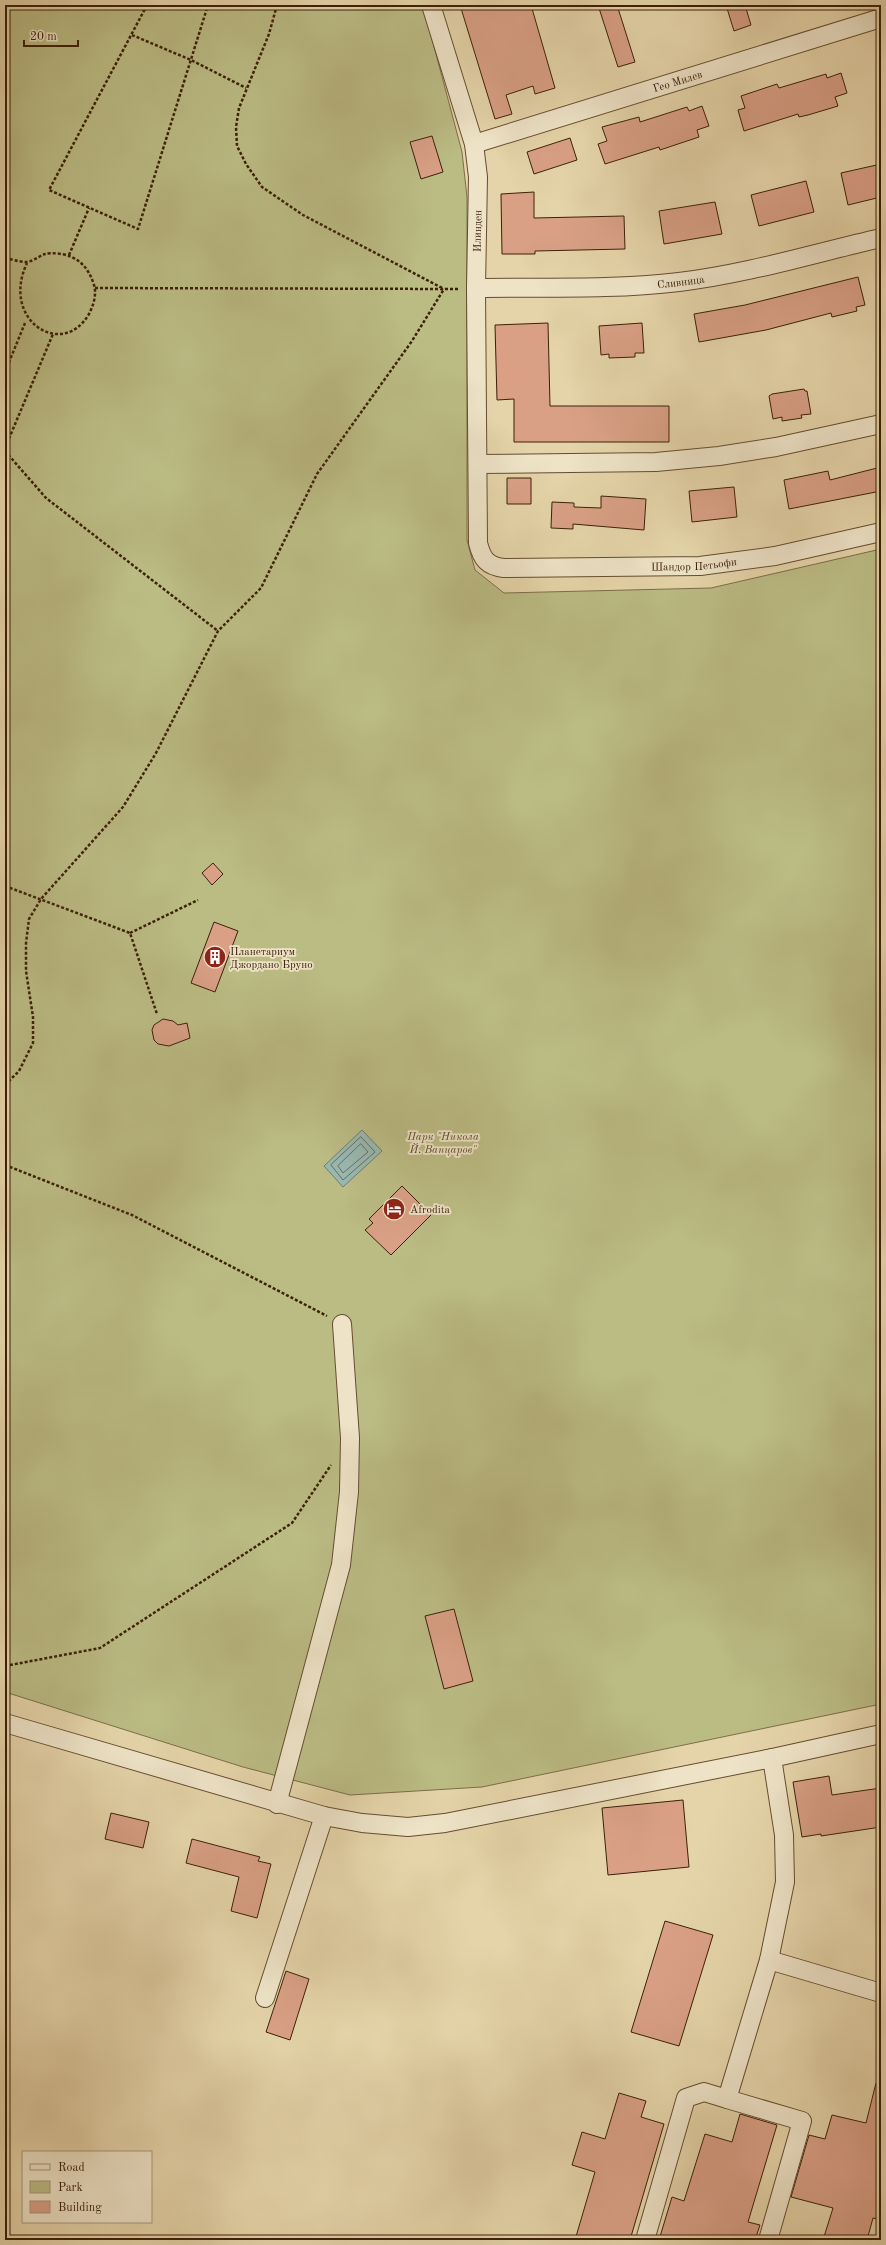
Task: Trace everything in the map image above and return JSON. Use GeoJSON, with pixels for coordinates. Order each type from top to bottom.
{"type":"FeatureCollection","features":[{"type":"Feature","properties":{"kind":"street","name":"Илинден"},"geometry":{"type":"LineString","coordinates":[[430,5],[474,144],[478,177],[476,288],[478,543],[481,557],[492,566],[504,568]]}},
{"type":"Feature","properties":{"kind":"street","name":"Гео Милев"},"geometry":{"type":"LineString","coordinates":[[474,144],[881,18]]}},
{"type":"Feature","properties":{"kind":"street","name":"Сливница"},"geometry":{"type":"LineString","coordinates":[[476,288],[621,286],[680,282],[736,272],[881,238]]}},
{"type":"Feature","properties":{"kind":"street"},"geometry":{"type":"LineString","coordinates":[[478,464],[656,462],[679,460],[776,447],[881,424]]}},
{"type":"Feature","properties":{"kind":"street","name":"Шандор Петьофи"},"geometry":{"type":"LineString","coordinates":[[504,568],[700,566],[775,556],[881,532]]}},
{"type":"Feature","properties":{"kind":"street"},"geometry":{"type":"LineString","coordinates":[[277,1804],[341,1565],[349,1492],[350,1461],[342,1324]]}},
{"type":"Feature","properties":{"kind":"street"},"geometry":{"type":"LineString","coordinates":[[5,1723],[277,1804],[324,1816],[362,1823],[408,1827],[445,1823],[772,1758],[881,1734]]}},
{"type":"Feature","properties":{"kind":"street"},"geometry":{"type":"LineString","coordinates":[[727,2099],[770,1960],[785,1882],[784,1835],[772,1758]]}},
{"type":"Feature","properties":{"kind":"street"},"geometry":{"type":"LineString","coordinates":[[265,1998],[324,1816]]}},
{"type":"Feature","properties":{"kind":"street"},"geometry":{"type":"LineString","coordinates":[[770,1960],[881,1994]]}},
{"type":"Feature","properties":{"kind":"street"},"geometry":{"type":"LineString","coordinates":[[645,2240],[686,2098],[704,2092],[802,2121],[768,2240]]}},
{"type":"Feature","properties":{"kind":"path"},"geometry":{"type":"LineString","coordinates":[[147,5],[49,190],[138,229],[208,5]]}},
{"type":"Feature","properties":{"kind":"path"},"geometry":{"type":"LineString","coordinates":[[277,5],[269,34],[239,108],[236,127],[237,146],[246,164],[262,187],[303,215],[444,289]]}},
{"type":"Feature","properties":{"kind":"path"},"geometry":{"type":"LineString","coordinates":[[132,35],[191,60],[246,88]]}},
{"type":"Feature","properties":{"kind":"path"},"geometry":{"type":"LineString","coordinates":[[69,255],[89,208]]}},
{"type":"Feature","properties":{"kind":"path"},"geometry":{"type":"LineString","coordinates":[[20,272],[27,263],[47,253],[69,255],[82,263],[91,274],[95,288],[93,306],[84,321],[70,331],[53,334],[38,331],[25,323],[22,318]]}},
{"type":"Feature","properties":{"kind":"path"},"geometry":{"type":"LineString","coordinates":[[5,258],[27,263]]}},
{"type":"Feature","properties":{"kind":"path"},"geometry":{"type":"LineString","coordinates":[[95,288],[444,289]]}},
{"type":"Feature","properties":{"kind":"path"},"geometry":{"type":"LineString","coordinates":[[5,1085],[19,1071],[33,1043],[33,1017],[26,971],[26,943],[29,919],[41,899],[122,807],[156,753],[218,631],[261,588],[316,474],[412,341],[444,289]]}},
{"type":"Feature","properties":{"kind":"path"},"geometry":{"type":"LineString","coordinates":[[5,372],[25,323]]}},
{"type":"Feature","properties":{"kind":"path"},"geometry":{"type":"LineString","coordinates":[[53,334],[5,449],[46,498],[218,631]]}},
{"type":"Feature","properties":{"kind":"path"},"geometry":{"type":"LineString","coordinates":[[5,886],[130,933],[198,900]]}},
{"type":"Feature","properties":{"kind":"path"},"geometry":{"type":"LineString","coordinates":[[130,933],[157,1014]]}},
{"type":"Feature","properties":{"kind":"path"},"geometry":{"type":"LineString","coordinates":[[5,1165],[132,1214],[342,1324]]}},
{"type":"Feature","properties":{"kind":"path"},"geometry":{"type":"LineString","coordinates":[[5,1666],[100,1648],[292,1523],[332,1464]]}},
{"type":"Feature","properties":{"kind":"green space","name":"Парк \"Никола Й. Вапцаров\""},"geometry":{"type":"Polygon","coordinates":[[[5,5],[423,5],[462,152],[467,197],[467,540],[475,570],[504,593],[711,588],[881,549],[881,1704],[482,1787],[350,1795],[243,1767],[5,1692],[5,5]]]}},
{"type":"Feature","properties":{"kind":"water"},"geometry":{"type":"Polygon","coordinates":[[[362,1130],[382,1151],[343,1187],[324,1166],[362,1130]]]}},
{"type":"Feature","properties":{"kind":"building"},"geometry":{"type":"Polygon","coordinates":[[[460,5],[531,5],[555,88],[535,94],[533,86],[506,95],[512,114],[495,119],[460,5]]]}},
{"type":"Feature","properties":{"kind":"building"},"geometry":{"type":"Polygon","coordinates":[[[598,5],[617,5],[635,62],[618,67],[598,5]]]}},
{"type":"Feature","properties":{"kind":"building"},"geometry":{"type":"Polygon","coordinates":[[[726,5],[745,5],[751,25],[734,31],[726,5]]]}},
{"type":"Feature","properties":{"kind":"building"},"geometry":{"type":"Polygon","coordinates":[[[841,73],[847,93],[835,97],[838,106],[799,117],[798,114],[744,131],[738,110],[745,108],[741,96],[777,84],[779,88],[826,74],[827,78],[841,73]]]}},
{"type":"Feature","properties":{"kind":"building"},"geometry":{"type":"Polygon","coordinates":[[[702,106],[709,126],[697,130],[699,137],[660,150],[659,147],[605,164],[598,144],[607,141],[602,127],[639,117],[640,122],[687,107],[689,111],[702,106]]]}},
{"type":"Feature","properties":{"kind":"building"},"geometry":{"type":"Polygon","coordinates":[[[432,136],[443,172],[421,179],[410,142],[432,136]]]}},
{"type":"Feature","properties":{"kind":"building"},"geometry":{"type":"Polygon","coordinates":[[[570,138],[577,160],[534,174],[527,152],[570,138]]]}},
{"type":"Feature","properties":{"kind":"building"},"geometry":{"type":"Polygon","coordinates":[[[881,164],[881,197],[848,205],[841,173],[881,164]]]}},
{"type":"Feature","properties":{"kind":"building"},"geometry":{"type":"Polygon","coordinates":[[[806,181],[814,212],[759,226],[751,195],[806,181]]]}},
{"type":"Feature","properties":{"kind":"building"},"geometry":{"type":"Polygon","coordinates":[[[534,192],[534,218],[624,216],[625,249],[535,251],[535,254],[502,254],[501,194],[534,192]]]}},
{"type":"Feature","properties":{"kind":"building"},"geometry":{"type":"Polygon","coordinates":[[[715,202],[722,234],[664,244],[659,211],[715,202]]]}},
{"type":"Feature","properties":{"kind":"building"},"geometry":{"type":"Polygon","coordinates":[[[858,277],[865,305],[856,307],[857,311],[832,317],[831,313],[766,330],[699,342],[694,314],[745,305],[858,277]]]}},
{"type":"Feature","properties":{"kind":"building"},"geometry":{"type":"Polygon","coordinates":[[[548,323],[550,406],[669,406],[669,442],[514,442],[514,399],[497,400],[495,325],[548,323]]]}},
{"type":"Feature","properties":{"kind":"building"},"geometry":{"type":"Polygon","coordinates":[[[642,323],[644,353],[635,353],[635,357],[609,358],[609,354],[601,355],[599,326],[642,323]]]}},
{"type":"Feature","properties":{"kind":"building"},"geometry":{"type":"Polygon","coordinates":[[[804,389],[807,391],[811,414],[801,415],[802,418],[782,421],[782,417],[773,419],[769,396],[772,394],[804,389]]]}},
{"type":"Feature","properties":{"kind":"building"},"geometry":{"type":"Polygon","coordinates":[[[881,467],[881,491],[789,509],[784,480],[828,471],[830,480],[881,467]]]}},
{"type":"Feature","properties":{"kind":"building"},"geometry":{"type":"Polygon","coordinates":[[[507,478],[531,478],[531,504],[507,504],[507,478]]]}},
{"type":"Feature","properties":{"kind":"building"},"geometry":{"type":"Polygon","coordinates":[[[734,487],[737,517],[692,522],[689,491],[734,487]]]}},
{"type":"Feature","properties":{"kind":"building"},"geometry":{"type":"Polygon","coordinates":[[[601,496],[646,499],[644,530],[573,524],[573,529],[551,528],[552,502],[574,503],[574,507],[601,508],[601,496]]]}},
{"type":"Feature","properties":{"kind":"building"},"geometry":{"type":"Polygon","coordinates":[[[213,863],[223,874],[212,885],[202,873],[213,863]]]}},
{"type":"Feature","properties":{"kind":"building","name":"Планетариум Джордано Бруно"},"geometry":{"type":"Polygon","coordinates":[[[214,922],[238,931],[215,992],[191,983],[214,922]]]}},
{"type":"Feature","properties":{"kind":"building"},"geometry":{"type":"Polygon","coordinates":[[[163,1019],[173,1021],[178,1025],[187,1023],[190,1038],[169,1046],[158,1044],[154,1040],[152,1030],[154,1025],[163,1019]]]}},
{"type":"Feature","properties":{"kind":"building"},"geometry":{"type":"Polygon","coordinates":[[[402,1186],[431,1215],[391,1255],[365,1230],[373,1223],[369,1219],[402,1186]]]}},
{"type":"Feature","properties":{"kind":"building"},"geometry":{"type":"Polygon","coordinates":[[[454,1609],[473,1681],[444,1689],[425,1616],[454,1609]]]}},
{"type":"Feature","properties":{"kind":"building"},"geometry":{"type":"Polygon","coordinates":[[[829,1776],[832,1795],[881,1788],[881,1827],[821,1836],[821,1834],[802,1837],[793,1782],[829,1776]]]}},
{"type":"Feature","properties":{"kind":"building"},"geometry":{"type":"Polygon","coordinates":[[[683,1800],[689,1867],[608,1875],[602,1808],[683,1800]]]}},
{"type":"Feature","properties":{"kind":"building"},"geometry":{"type":"Polygon","coordinates":[[[111,1813],[149,1822],[143,1848],[105,1839],[111,1813]]]}},
{"type":"Feature","properties":{"kind":"building"},"geometry":{"type":"Polygon","coordinates":[[[192,1839],[260,1857],[258,1861],[271,1864],[257,1918],[231,1911],[239,1877],[186,1863],[192,1839]]]}},
{"type":"Feature","properties":{"kind":"building"},"geometry":{"type":"Polygon","coordinates":[[[665,1921],[713,1935],[679,2046],[631,2032],[665,1921]]]}},
{"type":"Feature","properties":{"kind":"building"},"geometry":{"type":"Polygon","coordinates":[[[286,1971],[309,1979],[290,2040],[266,2032],[286,1971]]]}},
{"type":"Feature","properties":{"kind":"building"},"geometry":{"type":"Polygon","coordinates":[[[876,2083],[881,2084],[881,2220],[873,2218],[867,2240],[823,2240],[833,2208],[791,2197],[809,2135],[825,2139],[832,2115],[866,2123],[876,2083]]]}},
{"type":"Feature","properties":{"kind":"building"},"geometry":{"type":"Polygon","coordinates":[[[619,2093],[646,2101],[641,2117],[664,2124],[630,2240],[575,2240],[595,2172],[572,2165],[582,2132],[605,2139],[619,2093]]]}},
{"type":"Feature","properties":{"kind":"building"},"geometry":{"type":"Polygon","coordinates":[[[740,2114],[777,2125],[748,2222],[760,2225],[755,2240],[659,2240],[672,2197],[684,2201],[705,2134],[732,2142],[740,2114]]]}},
{"type":"Feature","properties":{"kind":"place","name":"Планетариум Джордано Бруно"},"geometry":{"type":"Point","coordinates":[215,957]}},
{"type":"Feature","properties":{"kind":"place","name":"Afrodita"},"geometry":{"type":"Point","coordinates":[394,1209]}}]}
